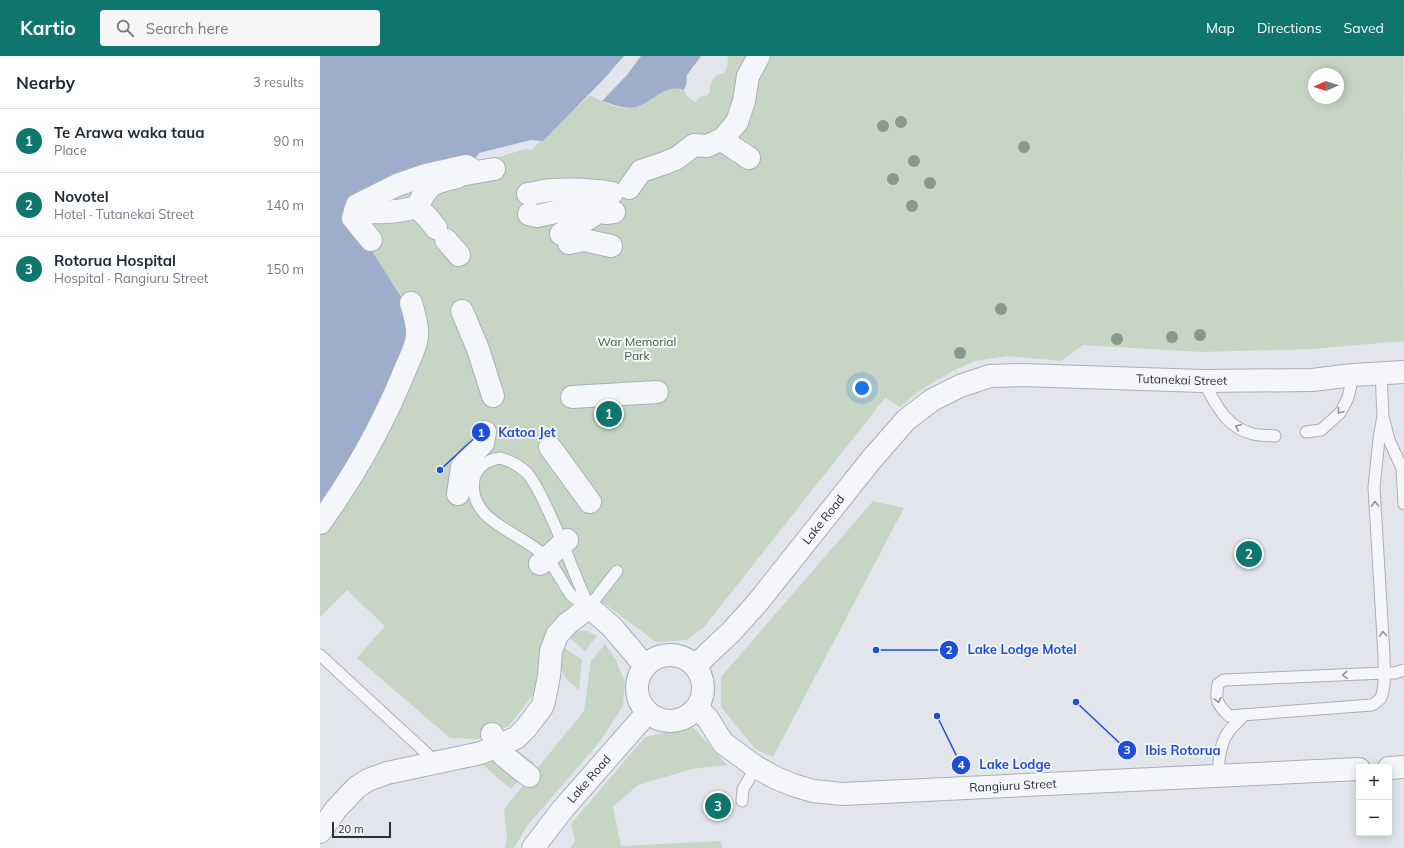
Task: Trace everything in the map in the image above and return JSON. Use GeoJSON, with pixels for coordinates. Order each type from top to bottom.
{"type":"FeatureCollection","features":[{"type":"Feature","properties":{"kind":"street"},"geometry":{"type":"LineString","coordinates":[[611,246],[584,240],[565,239],[574,226],[591,217],[613,201],[641,171],[677,158],[694,145],[707,146],[721,140],[737,122],[744,101],[748,76],[759,56]]}},
{"type":"Feature","properties":{"kind":"street"},"geometry":{"type":"LineString","coordinates":[[721,140],[749,158]]}},
{"type":"Feature","properties":{"kind":"street"},"geometry":{"type":"LineString","coordinates":[[355,211],[373,213],[403,212],[417,207],[428,187],[432,184],[460,175],[485,171],[466,166],[426,175],[397,185],[357,205],[355,211],[353,218],[371,240]]}},
{"type":"Feature","properties":{"kind":"street"},"geometry":{"type":"LineString","coordinates":[[529,204],[537,216],[560,211],[589,209],[613,201]]}},
{"type":"Feature","properties":{"kind":"street"},"geometry":{"type":"LineString","coordinates":[[417,207],[428,217],[447,241]]}},
{"type":"Feature","properties":{"kind":"street"},"geometry":{"type":"LineString","coordinates":[[320,523],[349,480],[398,387],[413,351],[417,336],[416,321],[411,303]]}},
{"type":"Feature","properties":{"kind":"street"},"geometry":{"type":"LineString","coordinates":[[462,311],[478,349],[493,396]]}},
{"type":"Feature","properties":{"kind":"street","name":"Tutanekai Street"},"geometry":{"type":"LineString","coordinates":[[960,386],[990,376],[1022,374],[1203,381],[1312,380],[1353,375],[1404,372]]}},
{"type":"Feature","properties":{"kind":"street","name":"Lake Road"},"geometry":{"type":"LineString","coordinates":[[696,666],[732,631],[758,602],[871,460],[906,420],[932,400],[960,386]]}},
{"type":"Feature","properties":{"kind":"street"},"geometry":{"type":"LineString","coordinates":[[572,397],[657,392]]}},
{"type":"Feature","properties":{"kind":"street"},"geometry":{"type":"LineString","coordinates":[[458,494],[462,467],[483,443],[485,432]]}},
{"type":"Feature","properties":{"kind":"street"},"geometry":{"type":"LineString","coordinates":[[550,447],[590,502]]}},
{"type":"Feature","properties":{"kind":"street"},"geometry":{"type":"LineString","coordinates":[[543,561],[565,542]]}},
{"type":"Feature","properties":{"kind":"street"},"geometry":{"type":"LineString","coordinates":[[320,832],[336,809],[357,787],[363,784],[387,773],[481,753],[495,740],[516,738],[521,734],[542,707],[546,695],[551,651],[557,635],[567,624],[588,607],[612,627],[645,666]]}},
{"type":"Feature","properties":{"kind":"street"},"geometry":{"type":"LineString","coordinates":[[664,655],[676,655],[687,658],[696,666],[701,675],[704,686],[702,697],[697,708],[683,719],[674,722],[664,721],[647,713],[637,695],[639,674],[645,666],[654,658],[664,655]]}},
{"type":"Feature","properties":{"kind":"street","name":"Rangiuru Street"},"geometry":{"type":"LineString","coordinates":[[697,708],[708,719],[723,742],[756,767],[776,778],[794,785],[814,791],[842,794],[1356,770]]}},
{"type":"Feature","properties":{"kind":"street","name":"Lake Road"},"geometry":{"type":"LineString","coordinates":[[533,848],[562,810],[647,713]]}},
{"type":"Feature","properties":{"kind":"street"},"geometry":{"type":"LineString","coordinates":[[495,740],[504,754],[528,776]]}},
{"type":"Feature","properties":{"kind":"street"},"geometry":{"type":"LineString","coordinates":[[1392,768],[1404,767]]}},
{"type":"Feature","properties":{"kind":"lane"},"geometry":{"type":"LineString","coordinates":[[1381,373],[1383,416],[1389,440],[1402,468],[1404,504]]}},
{"type":"Feature","properties":{"kind":"lane"},"geometry":{"type":"LineString","coordinates":[[1306,432],[1320,430],[1340,413],[1348,398],[1353,375]]}},
{"type":"Feature","properties":{"kind":"lane"},"geometry":{"type":"LineString","coordinates":[[1203,381],[1221,413],[1232,425],[1254,435],[1275,436]]}},
{"type":"Feature","properties":{"kind":"lane"},"geometry":{"type":"LineString","coordinates":[[1383,416],[1374,487],[1384,673],[1383,688],[1380,698],[1372,705],[1229,716],[1217,700],[1218,684],[1224,680],[1384,673],[1394,673],[1404,670]]}},
{"type":"Feature","properties":{"kind":"lane"},"geometry":{"type":"LineString","coordinates":[[500,458],[509,461],[519,466],[528,474],[565,542],[588,607],[572,596],[552,565],[543,561],[539,550],[491,520],[480,510],[474,497],[473,484],[475,473],[489,460],[500,458]]}},
{"type":"Feature","properties":{"kind":"lane"},"geometry":{"type":"LineString","coordinates":[[588,607],[617,571]]}},
{"type":"Feature","properties":{"kind":"lane"},"geometry":{"type":"LineString","coordinates":[[320,656],[436,762]]}},
{"type":"Feature","properties":{"kind":"lane"},"geometry":{"type":"LineString","coordinates":[[1218,777],[1219,758],[1222,744],[1227,732],[1244,715]]}},
{"type":"Feature","properties":{"kind":"lane"},"geometry":{"type":"LineString","coordinates":[[742,801],[743,789],[756,767]]}},
{"type":"Feature","properties":{"kind":"green space","name":"War Memorial Park"},"geometry":{"type":"Polygon","coordinates":[[[728,56],[1403,56],[1404,341],[1311,349],[1202,352],[1083,345],[1061,361],[1007,356],[975,361],[953,371],[919,391],[900,407],[885,398],[704,627],[687,640],[656,642],[586,590],[552,626],[536,691],[509,726],[479,739],[450,738],[357,658],[385,626],[347,590],[320,617],[320,516],[408,305],[350,220],[349,215],[473,165],[525,149],[531,150],[590,95],[618,107],[630,108],[647,102],[664,91],[677,88],[684,90],[687,96],[695,102],[701,96],[706,96],[710,93],[710,86],[715,77],[724,73],[727,68],[728,56]]]}},
{"type":"Feature","properties":{"kind":"green space"},"geometry":{"type":"Polygon","coordinates":[[[873,501],[904,508],[773,757],[755,749],[721,707],[721,677],[873,501]]]}},
{"type":"Feature","properties":{"kind":"green space"},"geometry":{"type":"Polygon","coordinates":[[[576,631],[587,631],[597,636],[585,651],[569,637],[576,631]]]}},
{"type":"Feature","properties":{"kind":"green space"},"geometry":{"type":"Polygon","coordinates":[[[605,644],[616,660],[625,682],[623,705],[602,739],[527,826],[514,848],[505,848],[507,837],[504,809],[584,711],[591,661],[605,644]]]}},
{"type":"Feature","properties":{"kind":"green space"},"geometry":{"type":"Polygon","coordinates":[[[563,647],[582,660],[579,690],[568,680],[562,671],[560,661],[563,647]]]}},
{"type":"Feature","properties":{"kind":"green space"},"geometry":{"type":"Polygon","coordinates":[[[694,728],[727,765],[692,769],[638,785],[613,807],[621,846],[721,841],[722,848],[570,848],[575,841],[571,824],[645,737],[670,731],[694,728]]]}},
{"type":"Feature","properties":{"kind":"green space"},"geometry":{"type":"Polygon","coordinates":[[[515,748],[534,763],[511,789],[484,766],[515,748]]]}},
{"type":"Feature","properties":{"kind":"water"},"geometry":{"type":"Polygon","coordinates":[[[320,56],[624,56],[602,81],[543,141],[531,140],[479,153],[473,162],[354,202],[364,239],[408,307],[411,344],[320,516],[320,56]]]}},
{"type":"Feature","properties":{"kind":"water"},"geometry":{"type":"Polygon","coordinates":[[[641,56],[701,56],[687,75],[684,90],[671,89],[665,91],[642,105],[632,108],[602,101],[627,75],[641,56]]]}},
{"type":"Feature","properties":{"kind":"place","name":"Te Arawa waka taua"},"geometry":{"type":"Point","coordinates":[609,414]}},
{"type":"Feature","properties":{"kind":"place","name":"Katoa Jet"},"geometry":{"type":"Point","coordinates":[440,470]}},
{"type":"Feature","properties":{"kind":"place","name":"Novotel"},"geometry":{"type":"Point","coordinates":[1249,554]}},
{"type":"Feature","properties":{"kind":"place","name":"Lake Lodge Motel"},"geometry":{"type":"Point","coordinates":[876,650]}},
{"type":"Feature","properties":{"kind":"place","name":"Ibis Rotorua"},"geometry":{"type":"Point","coordinates":[1076,702]}},
{"type":"Feature","properties":{"kind":"place","name":"Lake Lodge"},"geometry":{"type":"Point","coordinates":[937,716]}},
{"type":"Feature","properties":{"kind":"place","name":"Rotorua Hospital"},"geometry":{"type":"Point","coordinates":[718,806]}}]}
